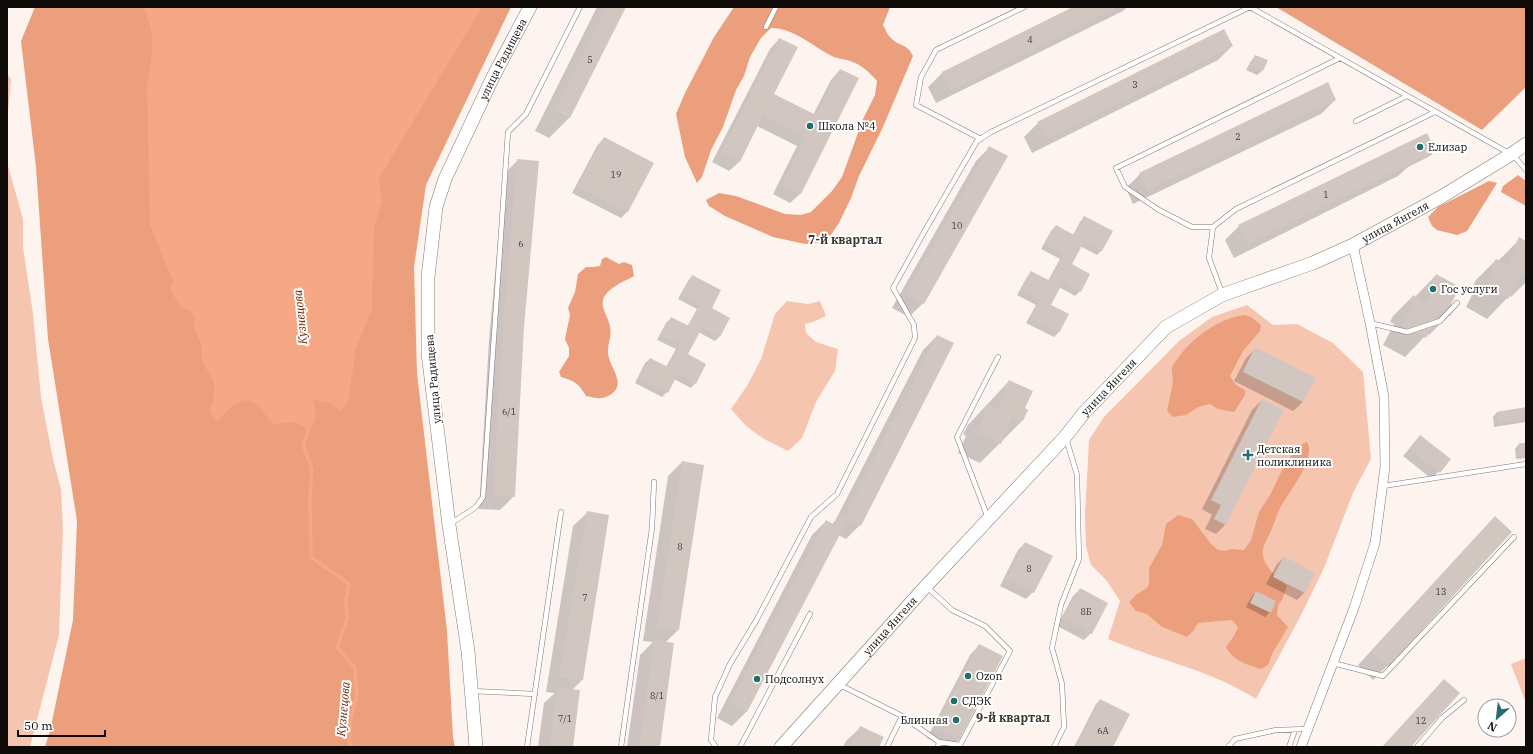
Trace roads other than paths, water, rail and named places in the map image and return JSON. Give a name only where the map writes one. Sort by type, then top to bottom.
[{"type":"street","name":"улица Радищева","points":[[476,747],[468,651],[449,525],[428,353],[428,277],[436,207],[445,179],[512,39],[530,7]]},
{"type":"street","name":"улица Янгеля","points":[[781,747],[926,586],[1065,436],[1083,414],[1166,327],[1222,295],[1313,263],[1353,245],[1441,197],[1526,144]]},
{"type":"street","points":[[1301,747],[1354,608],[1375,543],[1385,467],[1384,397],[1353,245]]},
{"type":"lane","points":[[449,525],[476,507],[483,497],[508,132],[526,114],[580,7]]},
{"type":"lane","points":[[766,27],[776,7]]},
{"type":"lane","points":[[981,139],[916,105],[921,77],[936,50],[1024,7]]},
{"type":"lane","points":[[716,747],[711,740],[715,697],[730,664],[756,621],[811,517],[837,494],[916,338],[914,325],[893,288],[938,207],[977,142],[981,139],[991,132],[1250,7],[1514,156],[1526,170]]},
{"type":"lane","points":[[1340,58],[1116,168],[1125,187],[1159,210],[1192,227],[1213,227],[1236,209],[1435,112]]},
{"type":"lane","points":[[1356,121],[1407,96]]},
{"type":"lane","points":[[1213,227],[1210,258],[1222,295]]},
{"type":"lane","points":[[1370,323],[1407,332],[1440,321],[1457,303]]},
{"type":"lane","points":[[988,520],[957,437],[998,357]]},
{"type":"lane","points":[[1054,747],[1064,727],[1062,684],[1052,648],[1061,605],[1079,559],[1077,475],[1065,436]]},
{"type":"lane","points":[[1383,486],[1526,464]]},
{"type":"lane","points":[[621,747],[652,528],[654,482]]},
{"type":"lane","points":[[527,747],[561,512]]},
{"type":"lane","points":[[1333,663],[1383,676],[1514,537]]},
{"type":"lane","points":[[838,684],[902,716],[938,745],[960,745],[1010,651],[985,626],[952,610],[926,586]]},
{"type":"lane","points":[[740,747],[810,614]]},
{"type":"lane","points":[[472,690],[535,694]]},
{"type":"lane","points":[[1417,747],[1442,718],[1464,700]]},
{"type":"lane","points":[[887,747],[902,716]]},
{"type":"lane","points":[[1228,747],[1235,739],[1276,730],[1308,729]]},
{"type":"lane","points":[[1289,747],[1295,730]]},
{"type":"water","points":[[143,7],[482,7],[379,178],[382,201],[374,228],[372,309],[356,348],[348,402],[340,411],[330,403],[314,400],[316,420],[309,429],[293,422],[273,425],[258,405],[245,400],[233,405],[218,421],[213,418],[210,409],[214,400],[213,394],[215,387],[211,376],[202,362],[201,342],[193,324],[195,318],[190,311],[181,307],[170,290],[173,281],[150,225],[147,86],[152,54],[152,34],[147,15]]},
{"type":"waterway","name":"Кузнецова","points":[[308,425],[309,429],[303,445],[312,469],[310,496],[311,557],[349,584],[346,601],[347,619],[337,647],[355,668],[357,695],[351,718],[349,741],[352,747]]},
{"type":"place","name":"Школа №4","points":[[810,126]]},
{"type":"place","name":"Елизар","points":[[1420,147]]},
{"type":"place","name":"Гос услуги","points":[[1433,289]]},
{"type":"place","name":"Детская поликлиника","points":[[1248,455]]},
{"type":"place","name":"Ozon","points":[[968,676]]},
{"type":"place","name":"Подсолнух","points":[[757,679]]},
{"type":"place","name":"СДЭК","points":[[954,701]]},
{"type":"place","name":"Блинная","points":[[956,720]]},
{"type":"district","name":"7-й квартал","points":[[845,239]]},
{"type":"district","name":"9-й квартал","points":[[1013,717]]}]
